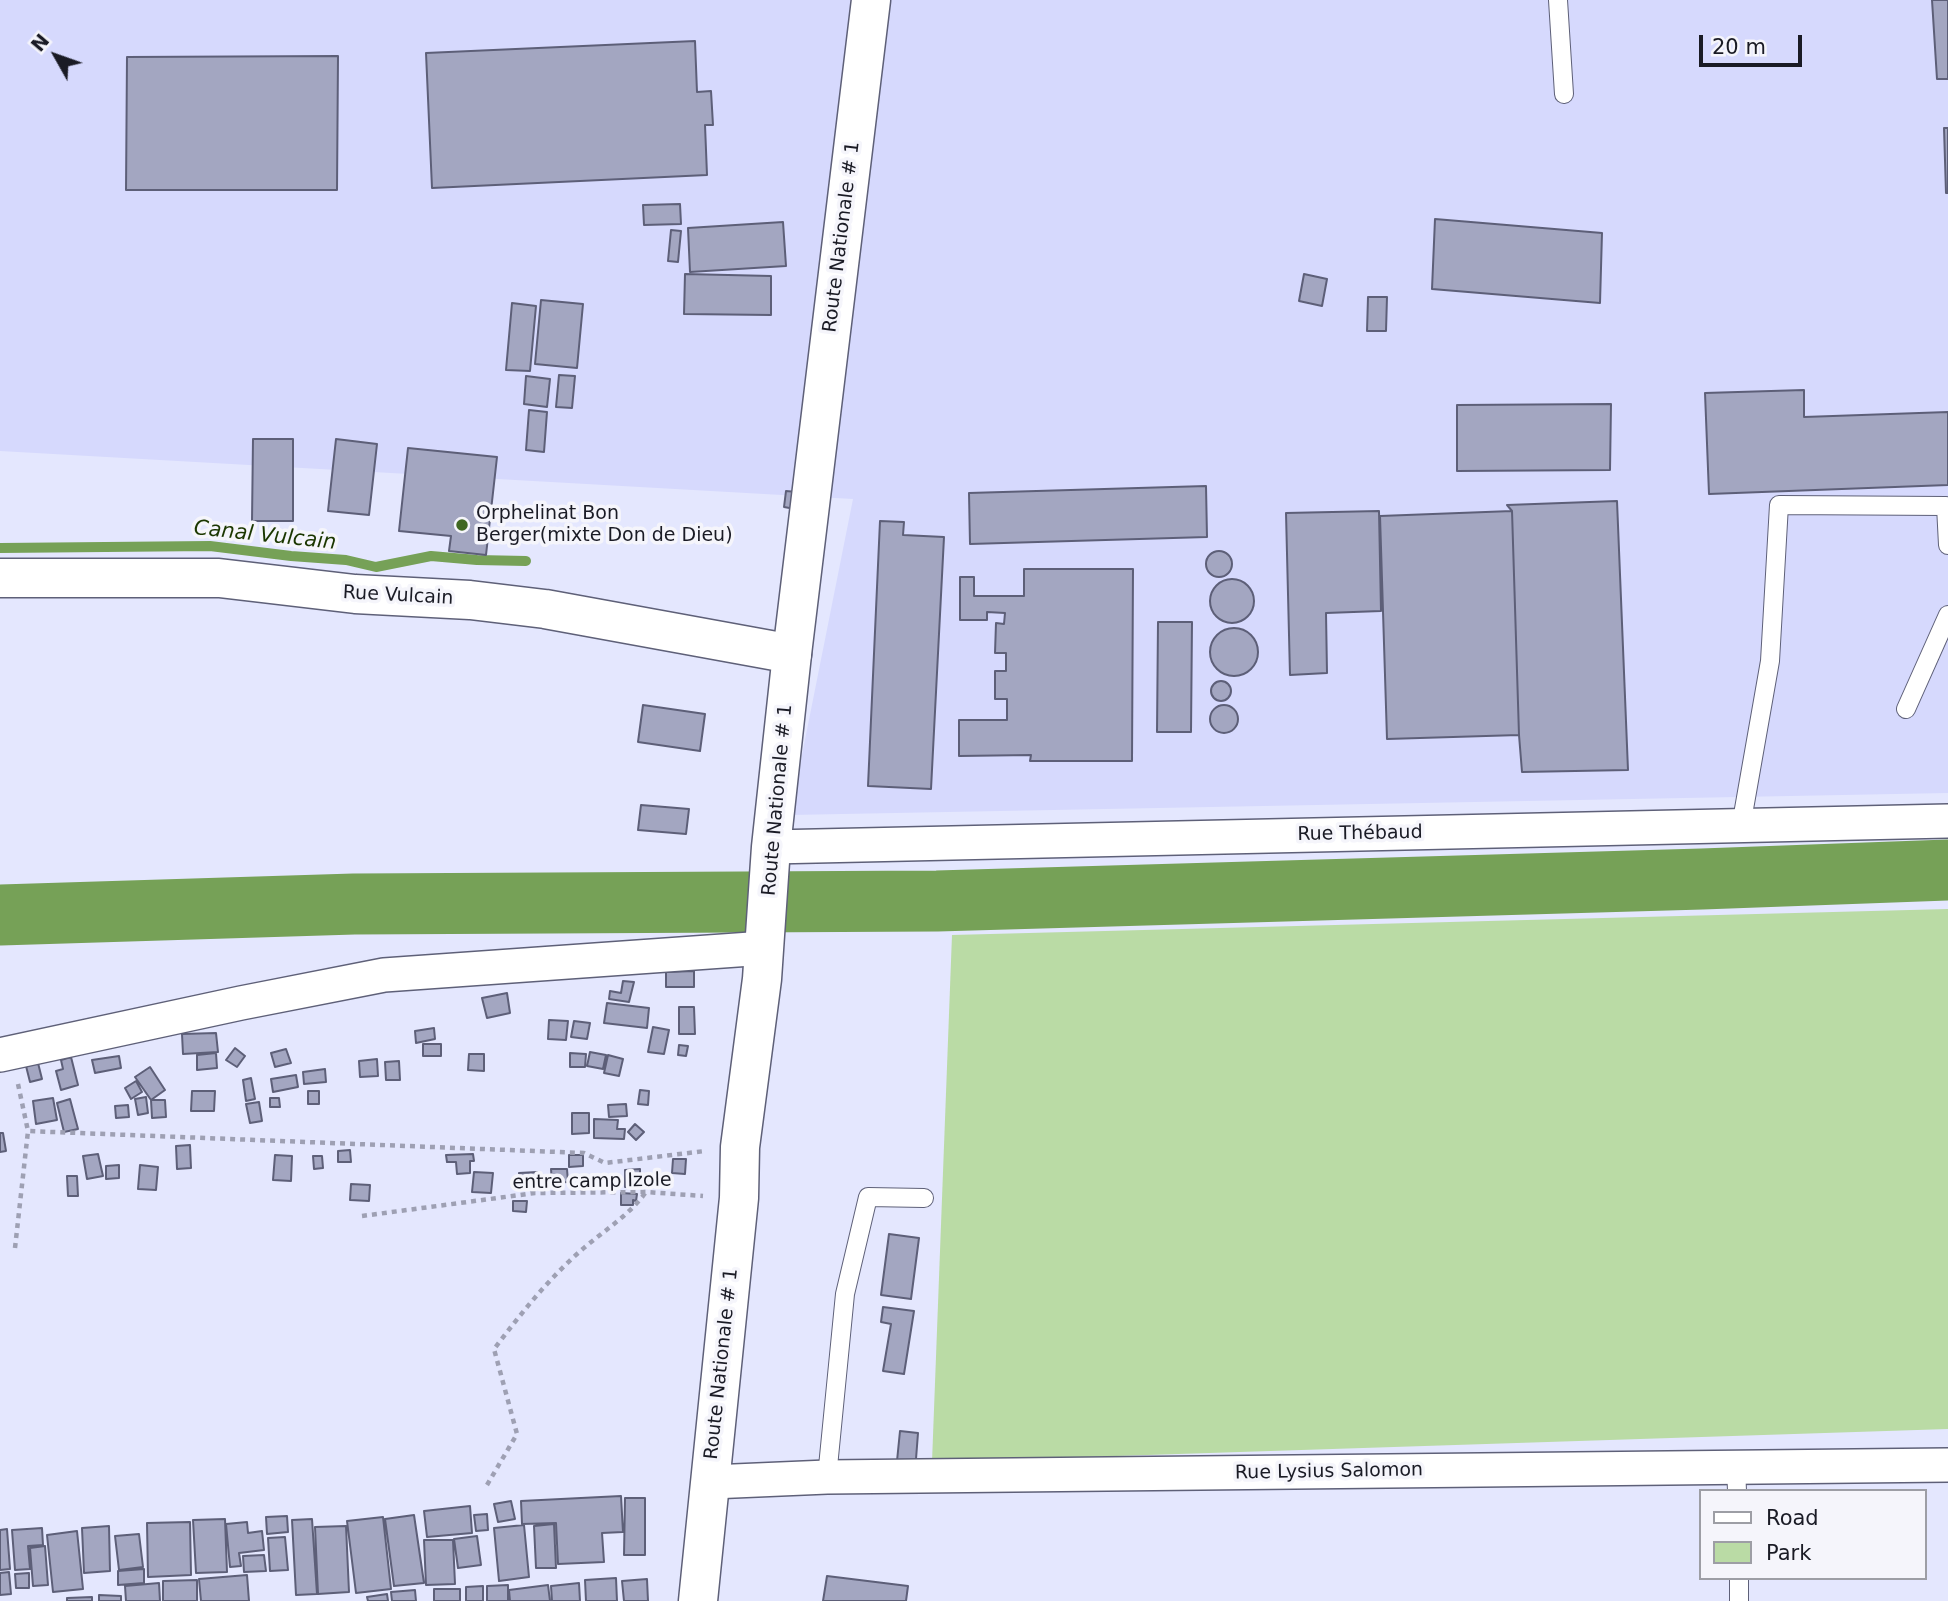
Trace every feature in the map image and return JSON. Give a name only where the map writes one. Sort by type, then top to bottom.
[{"type":"main road","name":"Route Nationale # 1","points":[[698,1601],[739,1198],[740,1147],[765,948],[771,847],[871,0]]},
{"type":"main road","name":"Rue Vulcain","points":[[0,578],[219,578],[355,594],[470,600],[545,609],[792,654]]},
{"type":"street","name":"Rue Thébaud","points":[[771,847],[1948,821]]},
{"type":"street","points":[[6,1054],[384,975],[765,948]]},
{"type":"street","name":"Rue Lysius Salomon","points":[[710,1482],[827,1477],[1736,1479],[1948,1465]]},
{"type":"lane","points":[[1558,0],[1564,94]]},
{"type":"lane","points":[[1741,826],[1770,661],[1779,505],[1946,506],[1948,545]]},
{"type":"lane","points":[[1906,709],[1948,614]]},
{"type":"lane","points":[[827,1477],[845,1294],[868,1198],[924,1198]]},
{"type":"lane","points":[[1739,1580],[1739,1601]]},
{"type":"path","points":[[6,1054],[28,1131],[15,1248]]},
{"type":"path","points":[[28,1131],[584,1153],[605,1163],[740,1147]]},
{"type":"path","points":[[487,1485],[517,1434],[494,1349],[531,1300],[576,1254],[637,1204],[646,1192]]},
{"type":"path","name":"entre camp Izole","points":[[362,1216],[535,1194],[646,1192],[739,1198]]},
{"type":"shaded area","points":[[0,0],[1948,0],[1948,793],[790,815],[853,499],[0,451]]},
{"type":"green space","points":[[1948,909],[1948,1429],[932,1462],[952,935]]},
{"type":"building","points":[[1932,0],[1948,0],[1948,79],[1937,79]]},
{"type":"building","points":[[695,41],[697,92],[711,91],[713,125],[705,125],[707,175],[432,188],[426,53]]},
{"type":"building","points":[[338,56],[337,190],[126,190],[127,57]]},
{"type":"building","points":[[1944,128],[1948,128],[1948,193],[1946,193]]},
{"type":"building","points":[[680,204],[681,224],[644,225],[643,205]]},
{"type":"building","points":[[1435,219],[1602,233],[1600,303],[1432,289]]},
{"type":"building","points":[[783,222],[786,266],[690,272],[688,228]]},
{"type":"building","points":[[671,230],[681,231],[678,262],[668,261]]},
{"type":"building","points":[[685,274],[771,276],[771,315],[684,314]]},
{"type":"building","points":[[1304,274],[1327,279],[1322,306],[1299,301]]},
{"type":"building","points":[[1368,297],[1387,297],[1386,331],[1367,331]]},
{"type":"building","points":[[541,300],[583,304],[577,368],[535,364]]},
{"type":"building","points":[[512,303],[536,306],[530,371],[506,370]]},
{"type":"building","points":[[559,375],[575,376],[572,408],[556,407]]},
{"type":"building","points":[[526,376],[550,379],[547,407],[524,404]]},
{"type":"building","points":[[1804,390],[1804,417],[1948,412],[1948,485],[1709,494],[1705,393]]},
{"type":"building","points":[[1611,404],[1610,470],[1457,471],[1457,405]]},
{"type":"building","points":[[529,410],[547,412],[544,452],[526,450]]},
{"type":"building","points":[[253,439],[293,439],[293,521],[252,521]]},
{"type":"building","points":[[336,439],[377,444],[369,515],[328,511]]},
{"type":"building","points":[[408,448],[497,457],[486,555],[449,551],[451,536],[399,531]]},
{"type":"building","points":[[1206,486],[1207,537],[970,544],[969,493]]},
{"type":"building","points":[[786,491],[797,492],[795,509],[784,507]]},
{"type":"building","points":[[1617,501],[1628,770],[1522,772],[1512,511],[1507,505]]},
{"type":"building","points":[[1379,511],[1381,611],[1326,613],[1327,673],[1290,675],[1286,513]]},
{"type":"building","points":[[1512,511],[1519,735],[1387,739],[1380,516]]},
{"type":"building","points":[[880,521],[904,522],[903,535],[944,537],[931,789],[868,786]]},
{"type":"building","points":[[1219,551],[1228,555],[1232,564],[1228,573],[1219,577],[1210,573],[1206,564],[1210,555]]},
{"type":"building","points":[[1024,569],[1133,569],[1132,761],[1030,761],[1031,755],[959,756],[959,720],[1007,720],[1007,699],[995,699],[995,671],[1006,671],[1006,653],[995,653],[996,623],[1004,624],[1005,613],[987,612],[987,620],[960,620],[960,577],[974,577],[974,596],[1024,596]]},
{"type":"building","points":[[1232,579],[1241,580],[1248,585],[1253,592],[1253,610],[1248,617],[1241,622],[1232,623],[1223,622],[1216,617],[1211,610],[1210,601],[1211,592],[1216,585],[1223,580]]},
{"type":"building","points":[[1158,622],[1192,622],[1191,732],[1157,732]]},
{"type":"building","points":[[1234,628],[1251,635],[1258,652],[1251,669],[1234,676],[1217,669],[1210,652],[1217,635]]},
{"type":"building","points":[[1221,681],[1228,684],[1231,691],[1228,698],[1221,701],[1214,698],[1211,691],[1214,684]]},
{"type":"building","points":[[643,705],[705,714],[700,751],[638,742]]},
{"type":"building","points":[[1224,705],[1234,709],[1238,719],[1234,729],[1224,733],[1214,729],[1210,719],[1214,709]]},
{"type":"building","points":[[641,805],[689,809],[686,834],[638,830]]},
{"type":"building","points":[[694,971],[694,987],[666,987],[666,972]]},
{"type":"building","points":[[623,981],[634,982],[629,1002],[609,999],[610,991],[621,993]]},
{"type":"building","points":[[507,993],[510,1013],[487,1018],[482,998]]},
{"type":"building","points":[[607,1003],[649,1008],[647,1028],[604,1023]]},
{"type":"building","points":[[679,1007],[694,1007],[695,1034],[679,1034]]},
{"type":"building","points":[[549,1020],[568,1021],[566,1040],[548,1039]]},
{"type":"building","points":[[574,1021],[590,1023],[587,1039],[571,1037]]},
{"type":"building","points":[[653,1027],[669,1030],[664,1054],[648,1052]]},
{"type":"building","points":[[434,1028],[435,1039],[416,1043],[415,1031]]},
{"type":"building","points":[[216,1033],[218,1052],[183,1054],[182,1034]]},
{"type":"building","points":[[423,1044],[441,1044],[441,1056],[423,1056]]},
{"type":"building","points":[[679,1045],[688,1046],[686,1056],[678,1055]]},
{"type":"building","points":[[235,1048],[245,1056],[237,1067],[226,1060]]},
{"type":"building","points":[[286,1049],[291,1063],[275,1067],[271,1053]]},
{"type":"building","points":[[590,1052],[606,1055],[603,1069],[587,1066]]},
{"type":"building","points":[[216,1053],[217,1068],[197,1070],[197,1055]]},
{"type":"building","points":[[570,1053],[586,1054],[585,1067],[570,1067]]},
{"type":"building","points":[[469,1054],[484,1054],[484,1071],[468,1070]]},
{"type":"building","points":[[608,1055],[623,1059],[619,1076],[604,1073]]},
{"type":"building","points":[[119,1056],[121,1068],[95,1073],[92,1060]]},
{"type":"building","points":[[71,1057],[78,1085],[61,1090],[56,1071],[63,1069],[61,1060]]},
{"type":"building","points":[[377,1059],[378,1076],[360,1077],[359,1061]]},
{"type":"building","points":[[399,1061],[400,1080],[386,1080],[385,1062]]},
{"type":"building","points":[[38,1063],[42,1079],[30,1082],[26,1066]]},
{"type":"building","points":[[150,1067],[165,1090],[151,1100],[135,1077]]},
{"type":"building","points":[[325,1069],[326,1082],[304,1084],[303,1072]]},
{"type":"building","points":[[296,1075],[298,1087],[273,1092],[271,1079]]},
{"type":"building","points":[[251,1078],[255,1099],[246,1101],[243,1080]]},
{"type":"building","points":[[136,1081],[142,1092],[131,1099],[125,1088]]},
{"type":"building","points":[[640,1090],[649,1091],[648,1105],[638,1104]]},
{"type":"building","points":[[192,1091],[215,1091],[214,1111],[191,1111]]},
{"type":"building","points":[[308,1091],[319,1091],[319,1104],[308,1104]]},
{"type":"building","points":[[146,1097],[148,1113],[138,1115],[135,1099]]},
{"type":"building","points":[[53,1098],[57,1120],[36,1124],[33,1101]]},
{"type":"building","points":[[270,1098],[279,1098],[280,1107],[270,1107]]},
{"type":"building","points":[[70,1099],[78,1129],[64,1132],[57,1103]]},
{"type":"building","points":[[151,1100],[165,1100],[166,1117],[152,1118]]},
{"type":"building","points":[[259,1102],[262,1121],[250,1123],[246,1104]]},
{"type":"building","points":[[626,1104],[627,1116],[609,1117],[608,1105]]},
{"type":"building","points":[[128,1105],[129,1117],[116,1118],[115,1106]]},
{"type":"building","points":[[572,1113],[589,1113],[589,1133],[572,1134]]},
{"type":"building","points":[[594,1119],[618,1120],[617,1129],[625,1129],[624,1139],[594,1138]]},
{"type":"building","points":[[635,1124],[644,1132],[636,1140],[628,1132]]},
{"type":"building","points":[[0,1133],[3,1133],[6,1151],[0,1152]]},
{"type":"building","points":[[190,1145],[191,1168],[177,1169],[176,1146]]},
{"type":"building","points":[[350,1150],[351,1162],[338,1162],[338,1151]]},
{"type":"building","points":[[98,1154],[103,1176],[87,1179],[83,1156]]},
{"type":"building","points":[[473,1154],[470,1173],[457,1174],[456,1162],[447,1162],[446,1155]]},
{"type":"building","points":[[275,1155],[292,1156],[291,1181],[273,1180]]},
{"type":"building","points":[[569,1155],[583,1155],[583,1166],[569,1167]]},
{"type":"building","points":[[313,1156],[322,1156],[323,1168],[314,1169]]},
{"type":"building","points":[[673,1159],[686,1159],[685,1174],[672,1173]]},
{"type":"building","points":[[119,1165],[119,1178],[106,1179],[106,1166]]},
{"type":"building","points":[[140,1165],[158,1167],[156,1190],[138,1189]]},
{"type":"building","points":[[551,1169],[567,1169],[568,1182],[552,1183]]},
{"type":"building","points":[[640,1169],[640,1187],[625,1187],[625,1170]]},
{"type":"building","points":[[474,1172],[493,1173],[491,1193],[472,1192]]},
{"type":"building","points":[[537,1172],[538,1185],[520,1187],[519,1173]]},
{"type":"building","points":[[67,1176],[77,1176],[78,1196],[68,1196]]},
{"type":"building","points":[[351,1184],[370,1185],[369,1201],[350,1200]]},
{"type":"building","points":[[621,1193],[637,1194],[636,1201],[633,1200],[633,1205],[621,1205]]},
{"type":"building","points":[[513,1201],[527,1201],[526,1212],[513,1211]]},
{"type":"building","points":[[889,1234],[919,1238],[911,1299],[881,1295]]},
{"type":"building","points":[[883,1307],[914,1311],[904,1374],[883,1371],[891,1324],[881,1322]]},
{"type":"building","points":[[900,1431],[918,1433],[915,1472],[896,1471]]},
{"type":"building","points":[[621,1496],[623,1532],[602,1533],[604,1562],[558,1564],[556,1523],[522,1524],[521,1501]]},
{"type":"building","points":[[625,1498],[645,1498],[645,1555],[624,1555]]},
{"type":"building","points":[[511,1501],[515,1519],[498,1522],[494,1504]]},
{"type":"building","points":[[470,1506],[472,1533],[427,1537],[424,1511]]},
{"type":"building","points":[[487,1514],[488,1530],[476,1531],[474,1515]]},
{"type":"building","points":[[414,1515],[424,1583],[394,1586],[385,1519]]},
{"type":"building","points":[[287,1516],[288,1532],[267,1534],[266,1517]]},
{"type":"building","points":[[383,1517],[391,1589],[356,1593],[347,1521]]},
{"type":"building","points":[[225,1519],[227,1572],[196,1573],[193,1520]]},
{"type":"building","points":[[312,1519],[317,1594],[296,1595],[292,1520]]},
{"type":"building","points":[[190,1522],[191,1575],[148,1577],[147,1523]]},
{"type":"building","points":[[247,1522],[248,1533],[262,1531],[264,1550],[239,1553],[241,1566],[230,1567],[226,1524]]},
{"type":"building","points":[[554,1524],[556,1568],[536,1568],[534,1526]]},
{"type":"building","points":[[524,1525],[529,1577],[499,1581],[494,1528]]},
{"type":"building","points":[[109,1526],[110,1571],[84,1573],[82,1528]]},
{"type":"building","points":[[346,1526],[349,1592],[318,1594],[315,1527]]},
{"type":"building","points":[[42,1528],[43,1545],[28,1546],[30,1569],[15,1570],[12,1530]]},
{"type":"building","points":[[7,1529],[10,1569],[0,1570],[0,1530]]},
{"type":"building","points":[[77,1531],[83,1589],[53,1592],[47,1535]]},
{"type":"building","points":[[139,1534],[143,1567],[119,1570],[115,1536]]},
{"type":"building","points":[[477,1536],[481,1565],[458,1568],[454,1539]]},
{"type":"building","points":[[285,1537],[288,1570],[270,1571],[268,1538]]},
{"type":"building","points":[[424,1540],[453,1540],[455,1584],[426,1585]]},
{"type":"building","points":[[45,1546],[48,1585],[33,1586],[30,1548]]},
{"type":"building","points":[[264,1555],[266,1571],[244,1572],[243,1556]]},
{"type":"building","points":[[144,1569],[144,1583],[118,1585],[118,1571]]},
{"type":"building","points":[[9,1572],[11,1594],[0,1595],[0,1573]]},
{"type":"building","points":[[29,1573],[29,1588],[16,1588],[15,1574]]},
{"type":"building","points":[[247,1575],[249,1601],[201,1601],[199,1579]]},
{"type":"building","points":[[827,1576],[908,1586],[906,1601],[823,1601]]},
{"type":"building","points":[[616,1578],[617,1601],[586,1601],[585,1580]]},
{"type":"building","points":[[647,1579],[648,1601],[624,1601],[622,1581]]},
{"type":"building","points":[[197,1580],[197,1601],[163,1601],[163,1581]]},
{"type":"building","points":[[159,1583],[160,1601],[126,1601],[125,1586]]},
{"type":"building","points":[[579,1583],[580,1601],[552,1601],[551,1586]]},
{"type":"building","points":[[508,1585],[508,1601],[487,1601],[487,1586]]},
{"type":"building","points":[[548,1585],[550,1601],[510,1601],[509,1590]]},
{"type":"building","points":[[483,1586],[483,1601],[466,1601],[466,1587]]},
{"type":"building","points":[[434,1589],[460,1589],[460,1601],[434,1601]]},
{"type":"building","points":[[415,1590],[416,1601],[392,1601],[391,1592]]},
{"type":"building","points":[[387,1594],[388,1601],[368,1601],[367,1597]]},
{"type":"building","points":[[99,1595],[121,1596],[121,1601],[99,1601]]},
{"type":"building","points":[[92,1597],[92,1601],[67,1601],[67,1598]]},
{"type":"waterway","name":"Canal Vulcain","points":[[0,548],[210,546],[346,560],[376,567],[431,556],[526,561]]},
{"type":"waterway","points":[[0,915],[354,904],[937,901],[1948,870]]},
{"type":"place","name":"Orphelinat Bon Berger(mixte Don de Dieu)","points":[[462,525]]}]
